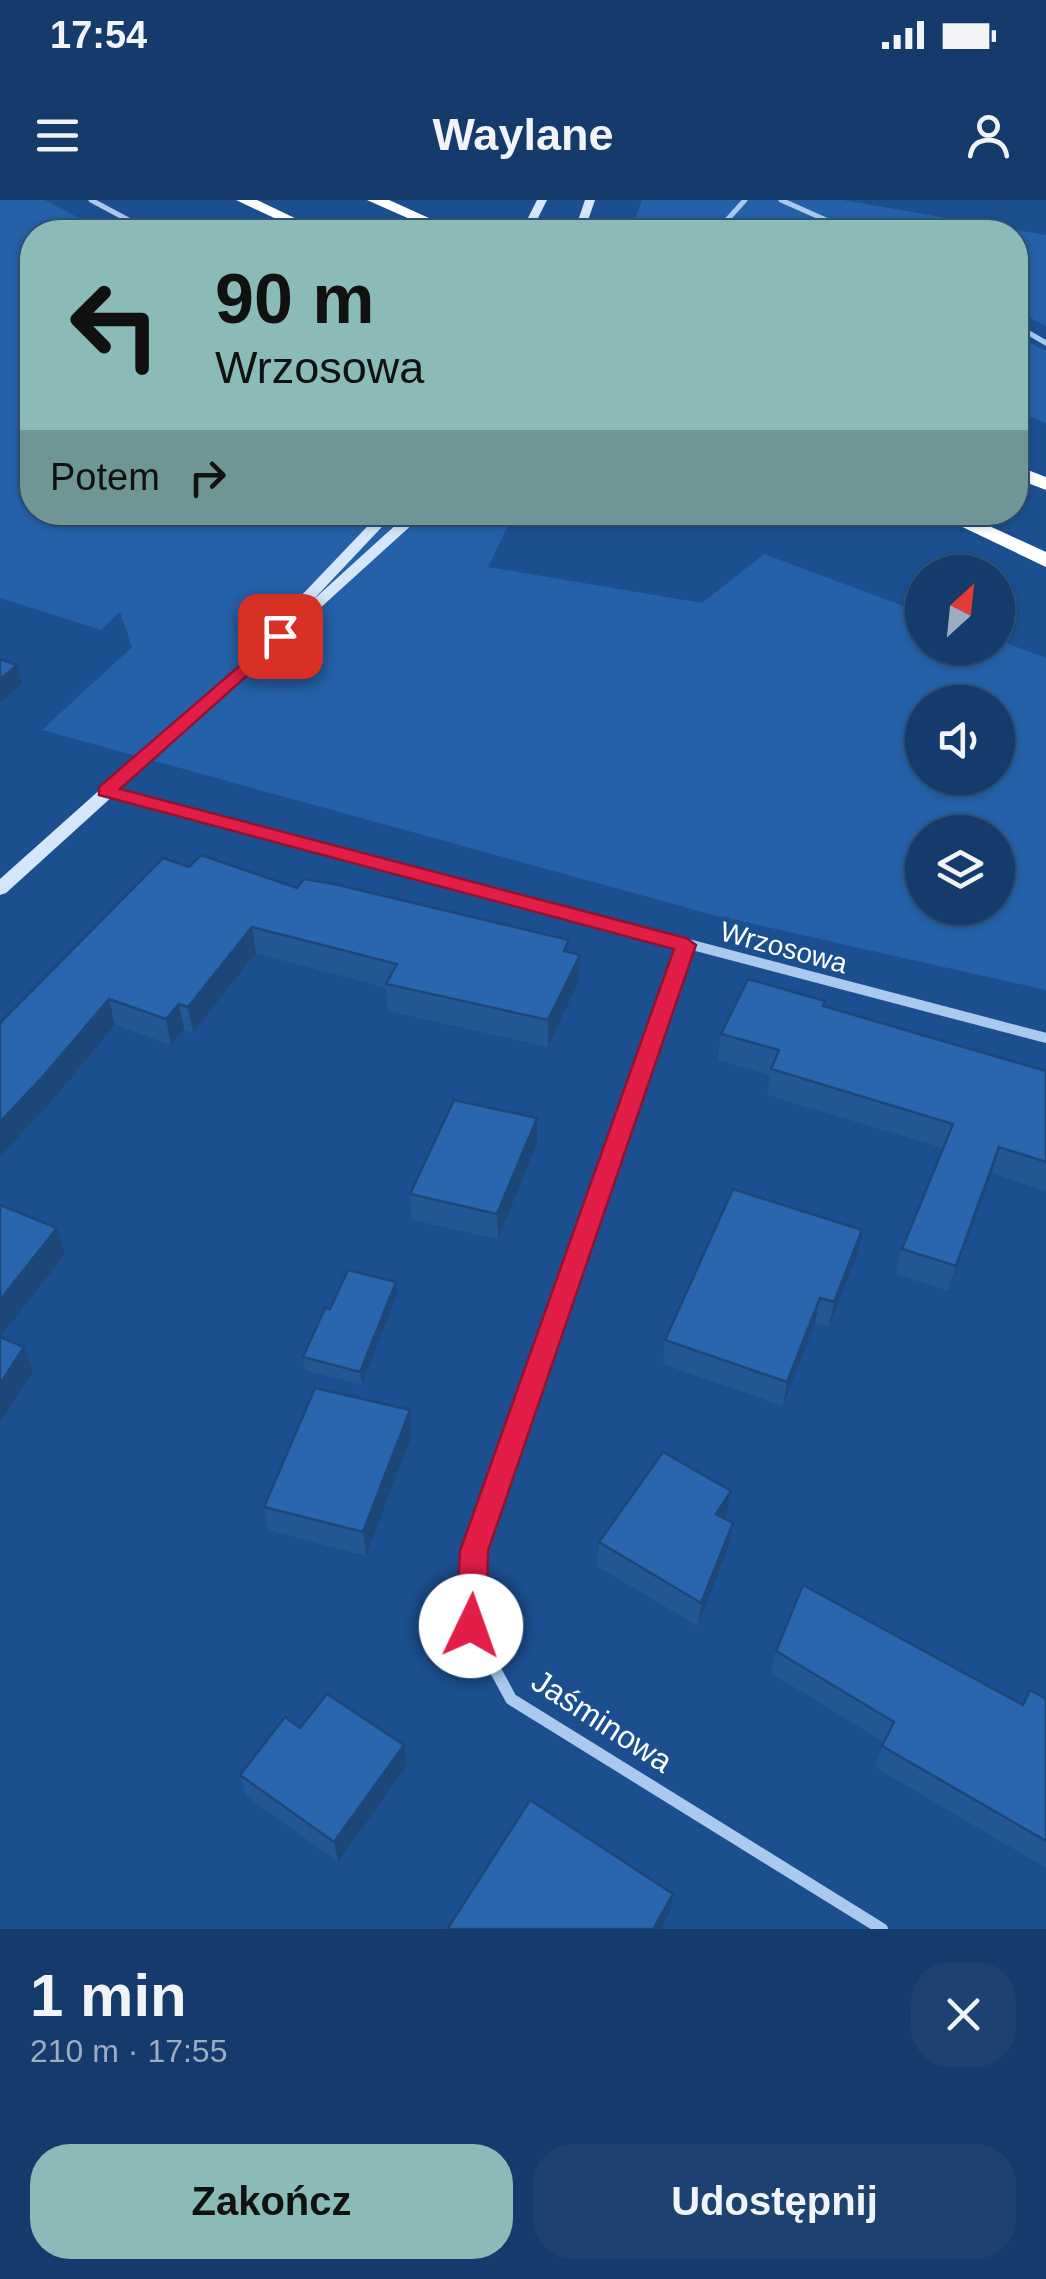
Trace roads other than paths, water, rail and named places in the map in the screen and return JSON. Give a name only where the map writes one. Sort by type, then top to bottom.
[{"type":"highway","points":[[244,200],[289,220]]},
{"type":"highway","points":[[383,203],[423,220]]},
{"type":"highway","points":[[969,525],[1046,560]]},
{"type":"main road","points":[[2,884],[249,660],[377,525]]},
{"type":"main road","points":[[249,660],[405,525]]},
{"type":"street","name":"Wrzosowa","points":[[106,791],[1046,1038]]},
{"type":"street","name":"Jaśminowa","points":[[686,945],[474,1551],[471,1626],[511,1699],[882,1929]]},
{"type":"lane","points":[[91,200],[128,220]]},
{"type":"lane","points":[[727,220],[745,200]]},
{"type":"lane","points":[[781,200],[825,220]]}]
